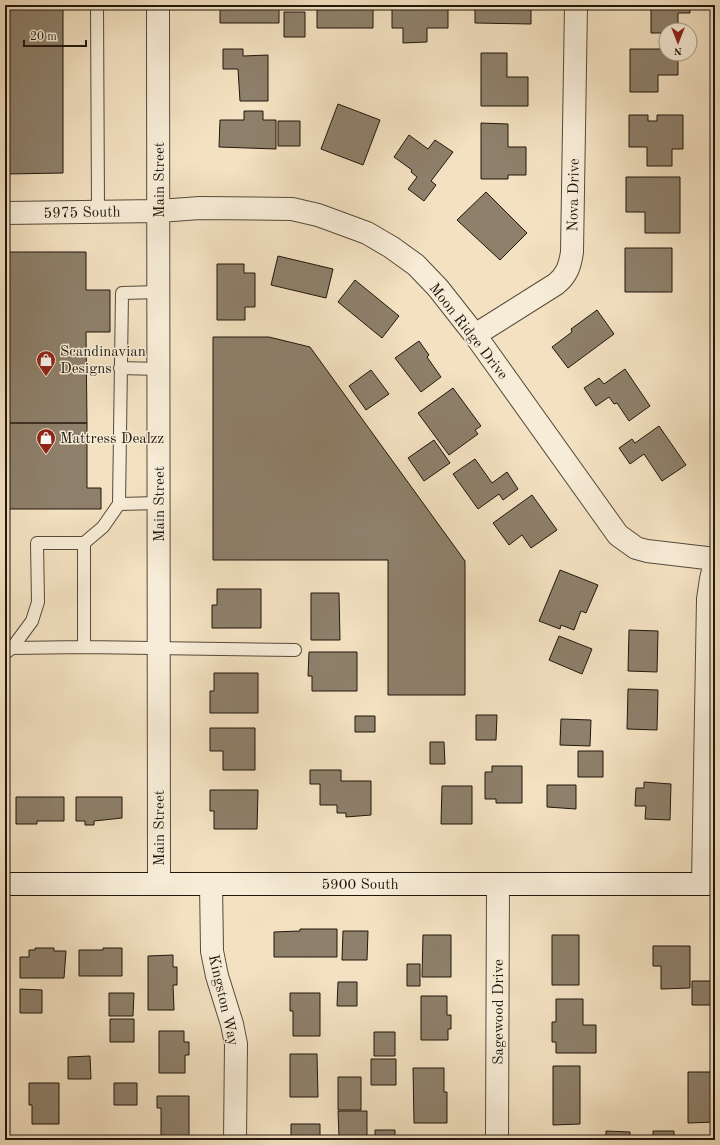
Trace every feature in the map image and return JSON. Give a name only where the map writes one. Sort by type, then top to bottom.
[{"type":"street","name":"Main Street","points":[[158,5],[159,884]]},
{"type":"street","name":"Nova Drive","points":[[474,335],[556,284],[562,278],[570,265],[572,252],[576,5]]},
{"type":"street","name":"Moon Ridge Drive","points":[[159,211],[200,208],[292,209],[318,215],[342,223],[385,243],[416,266],[438,288],[474,335],[618,535],[636,548],[647,552],[715,559]]},
{"type":"street","name":"5975 South","points":[[5,213],[159,211]]},
{"type":"street","points":[[709,884],[708,599],[715,563]]},
{"type":"street","name":"5900 South","points":[[5,884],[709,884]]},
{"type":"street","name":"Kingston Way","points":[[211,884],[212,951],[217,976],[232,1024],[236,1044],[236,1140]]},
{"type":"street","name":"Sagewood Drive","points":[[497,1140],[498,884]]},
{"type":"lane","points":[[97,5],[98,211]]},
{"type":"lane","points":[[9,650],[32,621],[38,602],[37,543],[84,543],[103,527],[119,504],[122,293],[159,292]]},
{"type":"lane","points":[[120,368],[159,368]]},
{"type":"lane","points":[[119,504],[159,503]]},
{"type":"lane","points":[[84,543],[84,647]]},
{"type":"lane","points":[[9,650],[84,647],[295,650]]},
{"type":"building","points":[[5,5],[63,5],[63,173],[5,174]]},
{"type":"building","points":[[220,5],[279,5],[279,23],[220,23]]},
{"type":"building","points":[[317,5],[373,5],[373,28],[317,28]]},
{"type":"building","points":[[392,5],[448,5],[448,28],[427,28],[427,42],[403,43],[403,28],[392,28]]},
{"type":"building","points":[[475,5],[531,5],[531,24],[475,23]]},
{"type":"building","points":[[651,5],[690,5],[690,13],[678,13],[678,22],[658,22],[658,33],[651,33]]},
{"type":"building","points":[[284,12],[305,12],[305,37],[284,37]]},
{"type":"building","points":[[223,49],[243,49],[243,56],[268,55],[268,101],[240,101],[238,69],[223,69]]},
{"type":"building","points":[[630,49],[658,49],[658,62],[678,62],[678,75],[658,75],[658,92],[630,92]]},
{"type":"building","points":[[481,53],[507,53],[507,77],[528,77],[528,106],[481,106]]},
{"type":"building","points":[[338,104],[380,120],[363,165],[321,149]]},
{"type":"building","points":[[244,111],[263,111],[263,120],[276,120],[276,149],[219,147],[220,120],[244,120]]},
{"type":"building","points":[[629,115],[648,115],[648,121],[657,121],[657,115],[683,115],[683,149],[672,149],[672,166],[647,166],[647,147],[629,147]]},
{"type":"building","points":[[278,121],[300,121],[300,146],[278,146]]},
{"type":"building","points":[[481,123],[508,124],[508,147],[526,147],[526,175],[508,175],[508,179],[481,179]]},
{"type":"building","points":[[409,135],[428,149],[435,140],[453,152],[431,181],[436,185],[424,201],[408,189],[417,177],[411,172],[412,170],[394,157]]},
{"type":"building","points":[[626,177],[680,177],[680,233],[645,233],[645,212],[626,212]]},
{"type":"building","points":[[486,192],[527,233],[500,260],[457,220]]},
{"type":"building","points":[[625,248],[672,248],[672,292],[625,292]]},
{"type":"building","name":"Scandinavian Designs","points":[[5,252],[86,252],[86,290],[110,290],[110,332],[86,332],[87,423],[5,423]]},
{"type":"building","points":[[278,256],[333,269],[326,298],[271,285]]},
{"type":"building","points":[[217,264],[244,264],[244,273],[255,273],[255,307],[245,307],[245,320],[217,320]]},
{"type":"building","points":[[355,280],[399,316],[382,338],[338,302]]},
{"type":"building","points":[[597,310],[614,334],[568,368],[552,347],[572,332],[571,329]]},
{"type":"building","points":[[213,337],[269,337],[310,347],[465,561],[465,695],[388,695],[388,560],[213,560]]},
{"type":"building","points":[[419,341],[429,355],[427,357],[441,377],[421,392],[395,358]]},
{"type":"building","points":[[625,369],[650,406],[629,421],[617,403],[614,404],[609,397],[596,406],[584,388],[599,378],[604,384]]},
{"type":"building","points":[[371,370],[389,394],[366,410],[349,386]]},
{"type":"building","points":[[453,388],[481,426],[475,430],[478,434],[449,455],[418,413]]},
{"type":"building","name":"Mattress Dealzz","points":[[5,423],[87,423],[87,488],[101,488],[101,509],[5,509]]},
{"type":"building","points":[[659,426],[686,465],[662,481],[644,454],[630,464],[619,448],[632,439],[635,443]]},
{"type":"building","points":[[434,440],[450,463],[424,481],[408,458]]},
{"type":"building","points":[[475,459],[492,483],[507,472],[518,489],[503,500],[499,494],[478,509],[453,474]]},
{"type":"building","points":[[532,495],[557,530],[531,548],[522,535],[509,545],[493,523]]},
{"type":"building","points":[[560,570],[598,585],[586,613],[581,611],[574,630],[561,625],[560,629],[539,621]]},
{"type":"building","points":[[217,589],[261,589],[261,628],[212,628],[212,605],[217,605]]},
{"type":"building","points":[[311,593],[339,593],[340,640],[311,640]]},
{"type":"building","points":[[629,630],[658,631],[657,672],[628,671]]},
{"type":"building","points":[[559,636],[592,649],[582,674],[549,660]]},
{"type":"building","points":[[309,652],[357,652],[357,691],[312,691],[312,676],[308,676]]},
{"type":"building","points":[[214,673],[258,673],[258,713],[210,713],[210,691],[214,691]]},
{"type":"building","points":[[628,689],[658,690],[657,730],[627,729]]},
{"type":"building","points":[[476,715],[497,715],[496,740],[476,740]]},
{"type":"building","points":[[355,716],[375,716],[375,732],[355,732]]},
{"type":"building","points":[[561,719],[591,720],[590,746],[560,745]]},
{"type":"building","points":[[210,728],[255,728],[255,770],[223,770],[223,751],[210,751]]},
{"type":"building","points":[[430,742],[444,742],[445,764],[430,764]]},
{"type":"building","points":[[578,751],[603,751],[603,777],[578,777]]},
{"type":"building","points":[[492,766],[522,766],[522,803],[496,803],[496,799],[485,799],[485,772],[492,772]]},
{"type":"building","points":[[310,770],[341,770],[341,781],[371,781],[371,815],[346,817],[346,813],[337,813],[337,805],[320,805],[320,784],[310,784]]},
{"type":"building","points":[[644,782],[671,784],[670,820],[645,819],[646,806],[635,806],[636,788],[644,788]]},
{"type":"building","points":[[547,785],[576,785],[576,809],[547,807]]},
{"type":"building","points":[[442,786],[472,786],[472,824],[441,824]]},
{"type":"building","points":[[210,790],[258,790],[257,829],[214,829],[214,811],[210,811]]},
{"type":"building","points":[[16,797],[64,797],[64,821],[37,821],[37,824],[16,824]]},
{"type":"building","points":[[76,797],[122,797],[122,818],[94,821],[94,825],[85,825],[85,821],[76,821]]},
{"type":"building","points":[[300,929],[337,929],[337,957],[274,957],[274,932],[300,931]]},
{"type":"building","points":[[343,931],[368,931],[367,960],[342,960]]},
{"type":"building","points":[[423,935],[451,935],[451,977],[422,977]]},
{"type":"building","points":[[552,935],[579,935],[579,985],[552,985]]},
{"type":"building","points":[[653,946],[690,946],[690,988],[661,989],[661,966],[653,966]]},
{"type":"building","points":[[35,948],[54,948],[54,951],[66,951],[64,978],[20,978],[20,957],[29,957],[29,950],[35,950]]},
{"type":"building","points":[[103,948],[122,948],[122,976],[79,976],[79,950],[103,950]]},
{"type":"building","points":[[173,955],[173,967],[177,967],[177,985],[173,985],[174,1010],[148,1010],[148,956]]},
{"type":"building","points":[[407,964],[420,964],[420,986],[407,986]]},
{"type":"building","points":[[692,981],[715,981],[715,1005],[692,1005]]},
{"type":"building","points":[[338,982],[357,982],[357,1006],[337,1006]]},
{"type":"building","points":[[20,989],[42,990],[42,1013],[20,1013]]},
{"type":"building","points":[[109,993],[134,993],[133,1016],[109,1016]]},
{"type":"building","points":[[290,993],[320,993],[320,1036],[293,1036],[293,1011],[290,1011]]},
{"type":"building","points":[[421,996],[447,996],[447,1015],[451,1015],[451,1029],[448,1029],[448,1040],[421,1040]]},
{"type":"building","points":[[556,999],[583,999],[583,1025],[596,1025],[596,1053],[556,1053],[556,1042],[552,1042],[552,1022],[556,1022]]},
{"type":"building","points":[[110,1019],[134,1019],[134,1042],[110,1042]]},
{"type":"building","points":[[159,1031],[184,1031],[184,1042],[189,1042],[189,1055],[185,1055],[185,1073],[159,1073]]},
{"type":"building","points":[[374,1032],[395,1032],[395,1056],[374,1056]]},
{"type":"building","points":[[290,1054],[317,1054],[318,1097],[290,1097]]},
{"type":"building","points":[[90,1056],[91,1079],[68,1079],[68,1057]]},
{"type":"building","points":[[371,1059],[396,1059],[396,1085],[371,1085]]},
{"type":"building","points":[[553,1066],[580,1066],[580,1124],[553,1125]]},
{"type":"building","points":[[413,1068],[444,1068],[444,1092],[447,1092],[447,1123],[414,1123]]},
{"type":"building","points":[[688,1072],[715,1072],[715,1122],[688,1123]]},
{"type":"building","points":[[338,1077],[361,1077],[361,1110],[338,1110]]},
{"type":"building","points":[[29,1083],[59,1083],[59,1124],[32,1124],[32,1105],[29,1105]]},
{"type":"building","points":[[114,1083],[137,1083],[137,1105],[114,1105]]},
{"type":"building","points":[[157,1096],[189,1096],[189,1138],[161,1138],[161,1108],[157,1108]]},
{"type":"building","points":[[338,1111],[367,1111],[367,1136],[339,1136]]},
{"type":"building","points":[[291,1124],[320,1124],[320,1140],[291,1140]]},
{"type":"building","points":[[375,1130],[395,1130],[395,1140],[375,1140]]},
{"type":"building","points":[[606,1131],[630,1132],[630,1140],[606,1140]]},
{"type":"building","points":[[653,1131],[674,1131],[674,1140],[653,1140]]},
{"type":"building","points":[[421,1137],[447,1137],[447,1140],[421,1140]]},
{"type":"place","name":"Scandinavian Designs","points":[[46,377]]},
{"type":"place","name":"Mattress Dealzz","points":[[46,455]]}]
